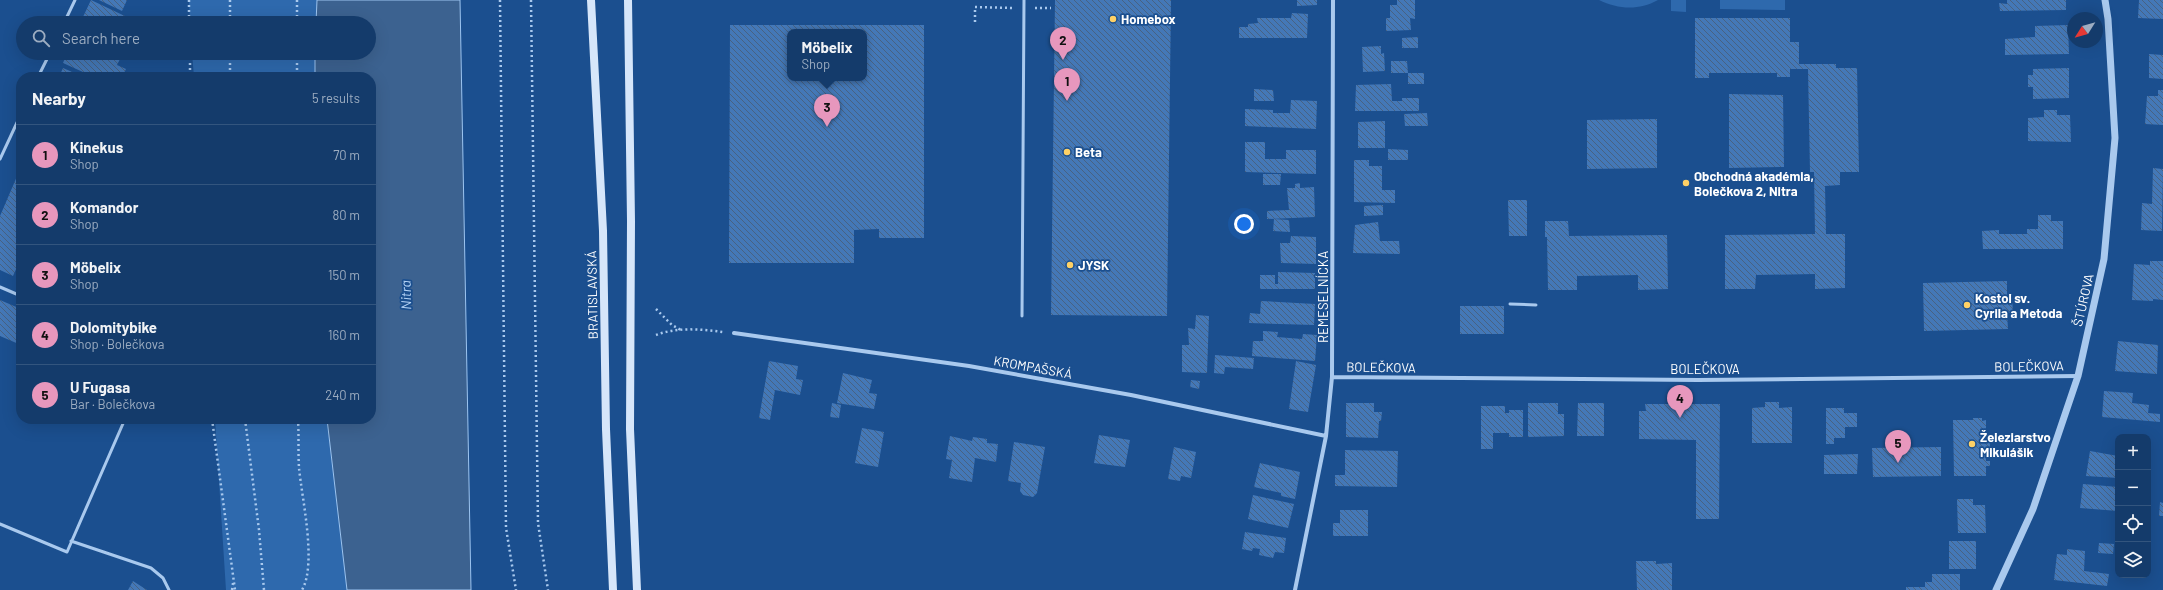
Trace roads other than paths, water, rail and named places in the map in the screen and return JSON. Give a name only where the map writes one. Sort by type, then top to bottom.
[{"type":"main road","name":"BRATISLAVSKÁ","points":[[591,0],[603,231],[606,429],[613,590]]},
{"type":"main road","points":[[628,0],[631,222],[630,429],[637,590]]},
{"type":"street","name":"REMESELNÍCKA","points":[[1295,590],[1326,436],[1332,377],[1333,0]]},
{"type":"street","name":"ŠTÚROVA","points":[[1996,590],[2033,509],[2078,376],[2104,259],[2115,138],[2108,19],[2105,0]]},
{"type":"street","name":"KROMPAŠSKÁ","points":[[734,333],[970,366],[1131,395],[1326,436]]},
{"type":"street","name":"BOLEČKOVA","points":[[1332,377],[1698,380],[2078,376]]},
{"type":"lane","points":[[67,16],[75,0]]},
{"type":"lane","points":[[1022,316],[1024,0]]},
{"type":"lane","points":[[40,72],[46,60]]},
{"type":"lane","points":[[0,159],[16,125]]},
{"type":"lane","points":[[0,288],[16,294]]},
{"type":"lane","points":[[1510,304],[1536,305]]},
{"type":"lane","points":[[0,524],[67,552],[70,540],[123,424]]},
{"type":"lane","points":[[70,540],[151,568],[163,578],[169,590]]},
{"type":"water","name":"Nitra","points":[[317,0],[460,0],[471,590],[347,590],[328,424],[376,424],[376,72],[315,72],[315,60],[376,60],[376,16],[316,16]]},
{"type":"place","name":"Homebox","points":[[1113,19]]},
{"type":"place","name":"Komandor","points":[[1063,60]]},
{"type":"place","name":"Kinekus","points":[[1067,101]]},
{"type":"place","name":"Möbelix","points":[[827,127]]},
{"type":"place","name":"Beta","points":[[1067,152]]},
{"type":"place","name":"Obchodná akadémia, Bolečkova 2, Nitra","points":[[1686,183]]},
{"type":"place","name":"JYSK","points":[[1070,265]]},
{"type":"place","name":"Kostol sv. Cyrila a Metoda","points":[[1967,305]]},
{"type":"place","name":"Dolomitybike","points":[[1680,418]]},
{"type":"place","name":"Železiarstvo Mikulášik","points":[[1972,444]]},
{"type":"place","name":"U Fugasa","points":[[1898,463]]}]
